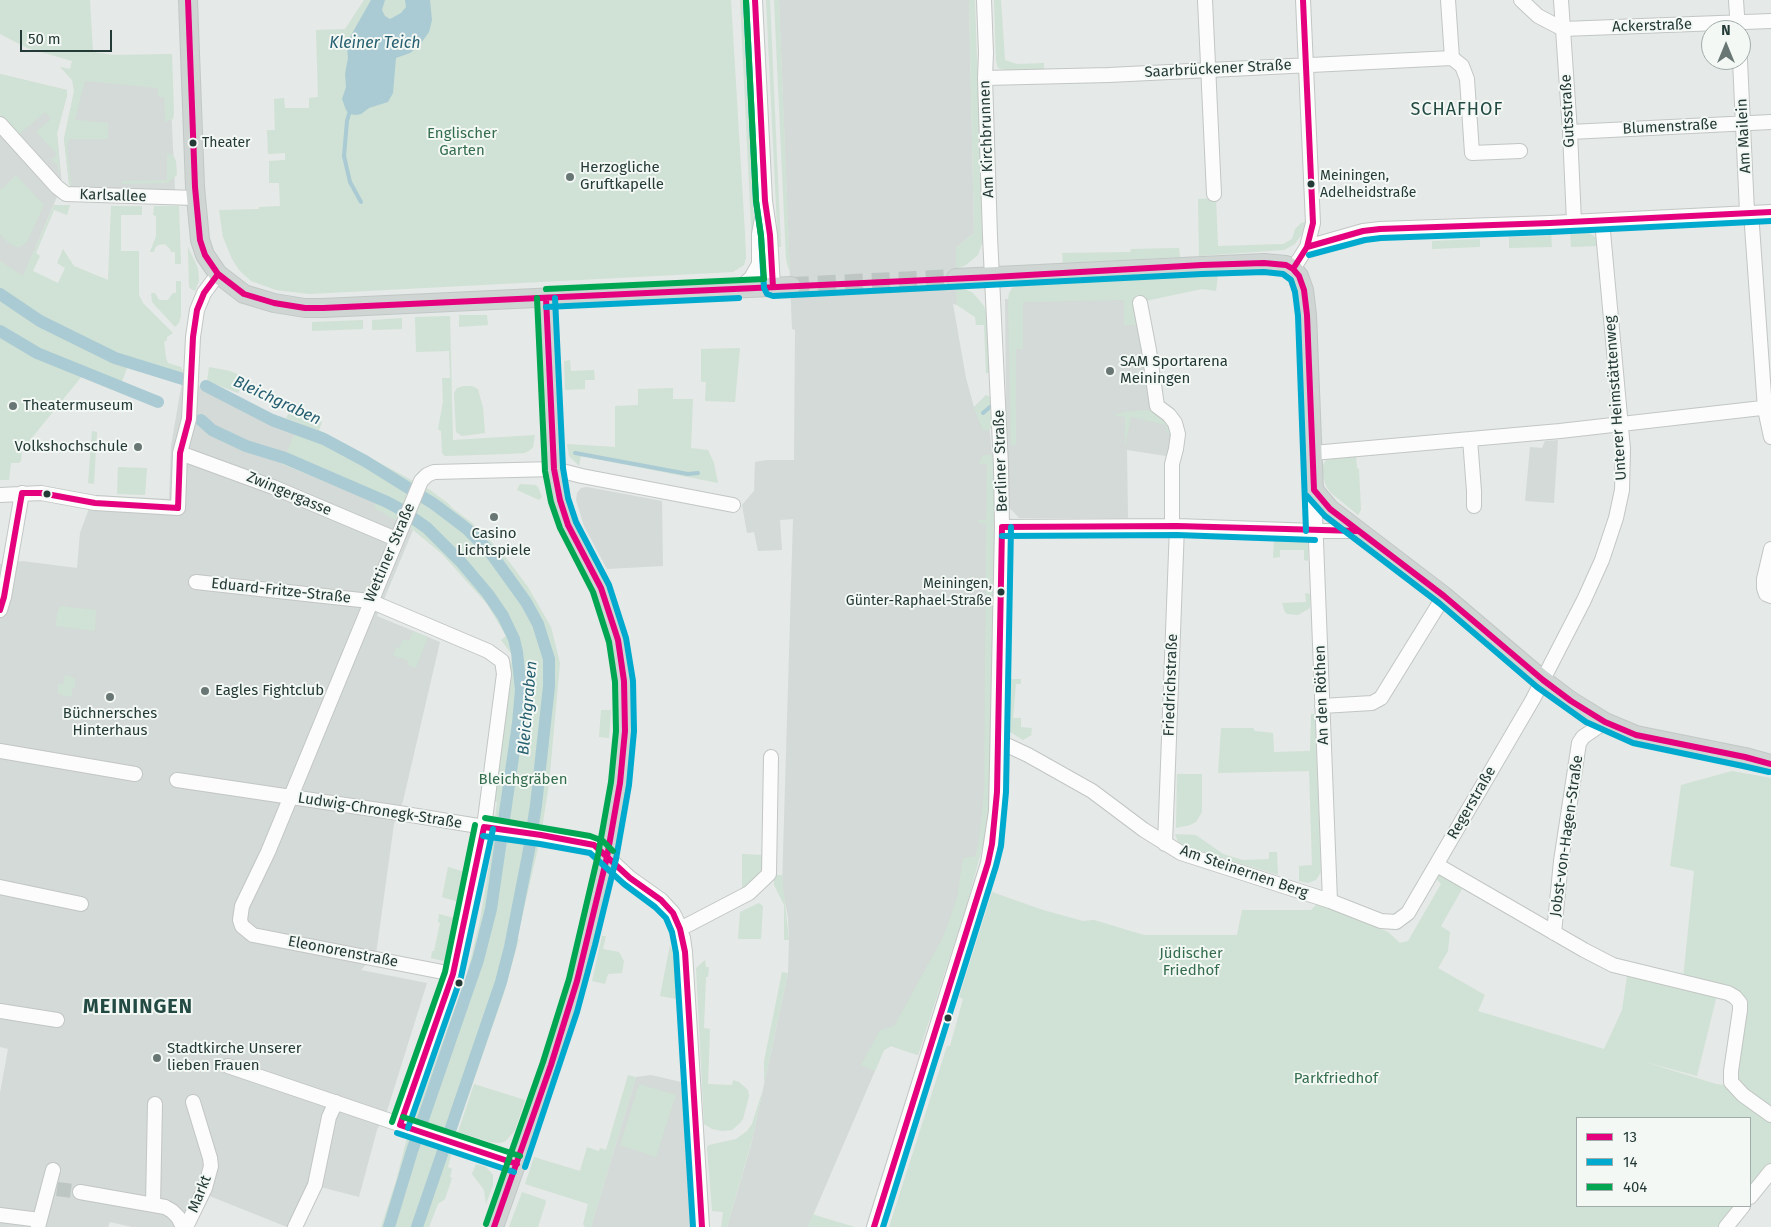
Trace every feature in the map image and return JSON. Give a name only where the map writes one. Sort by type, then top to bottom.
[{"type":"main road","points":[[188,0],[196,198],[200,240],[205,255],[218,274],[244,294],[258,299],[305,308],[791,286]]},
{"type":"main road","points":[[956,278],[1264,263],[1286,265],[1293,269],[1299,276],[1304,290],[1314,490],[1330,509],[1444,596],[1542,680],[1605,722],[1636,735],[1771,764]]},
{"type":"main road","points":[[494,1227],[569,1009],[607,857],[623,755],[625,697],[622,660],[608,606],[568,525],[560,500],[554,469],[546,298]]},
{"type":"street","points":[[755,0],[765,201],[770,235],[773,287]]},
{"type":"street","name":"Am Kirchbrunnen","points":[[984,0],[985,78],[993,277]]},
{"type":"street","points":[[1204,0],[1214,194]]},
{"type":"street","points":[[1293,269],[1307,246],[1313,223],[1303,0]]},
{"type":"street","points":[[1448,0],[1452,58],[1462,66],[1467,80],[1472,153],[1520,151]]},
{"type":"street","points":[[1521,0],[1538,16],[1563,29]]},
{"type":"street","name":"Gutsstraße","points":[[1561,0],[1574,222]]},
{"type":"street","points":[[1736,0],[1737,20]]},
{"type":"street","name":"Ackerstraße","points":[[1751,24],[1771,21]]},
{"type":"street","name":"Ackerstraße","points":[[1563,29],[1701,27]]},
{"type":"street","name":"Saarbrückener Straße","points":[[985,78],[1208,70],[1452,58]]},
{"type":"street","name":"Am Mailein","points":[[1741,70],[1749,212],[1771,436]]},
{"type":"street","name":"Blumenstraße","points":[[1570,132],[1771,122]]},
{"type":"street","name":"Karlsallee","points":[[0,124],[66,194],[196,198]]},
{"type":"street","points":[[739,289],[751,278],[759,264],[759,234],[765,201]]},
{"type":"street","points":[[1307,246],[1363,231],[1380,229],[1602,221],[1771,212]]},
{"type":"street","name":"Unterer Heimstättenweg","points":[[1542,680],[1584,600],[1602,560],[1616,518],[1622,490],[1621,424],[1602,221]]},
{"type":"street","points":[[0,495],[41,493],[95,503],[178,508],[180,453],[190,415],[193,338],[197,310],[204,293],[218,274]]},
{"type":"street","name":"Berliner Straße","points":[[874,1227],[988,863],[996,811],[1002,527],[1001,444],[993,277]]},
{"type":"street","name":"Friedrichstraße","points":[[1140,303],[1150,350],[1157,406],[1169,415],[1175,423],[1178,434],[1172,464],[1174,526],[1165,844]]},
{"type":"street","points":[[1312,453],[1560,432],[1768,408]]},
{"type":"street","points":[[1470,439],[1474,506]]},
{"type":"street","name":"Zwingergasse","points":[[180,453],[273,486],[396,539]]},
{"type":"street","name":"Wettiner Straße","points":[[240,920],[242,906],[268,852],[410,504],[423,478],[434,472],[554,469],[733,505]]},
{"type":"street","name":"An den Röthen","points":[[1314,490],[1330,901]]},
{"type":"street","points":[[0,610],[6,588],[22,493]]},
{"type":"street","points":[[1002,527],[1174,526],[1358,531]]},
{"type":"street","points":[[1769,595],[1764,588],[1764,579],[1770,557]]},
{"type":"street","name":"Eduard-Fritze-Straße","points":[[196,582],[370,601],[488,651],[502,662],[504,674],[490,828]]},
{"type":"street","points":[[1322,706],[1372,703],[1381,698],[1444,596]]},
{"type":"street","name":"Regerstraße","points":[[1396,922],[1408,914],[1542,680]]},
{"type":"street","name":"Jobst-von-Hagen-Straße","points":[[1554,933],[1562,861],[1580,743],[1583,737],[1605,722]]},
{"type":"street","name":"Am Steinernen Berg","points":[[998,741],[1092,790],[1165,844],[1181,853],[1330,901],[1381,921],[1396,922]]},
{"type":"street","points":[[0,751],[135,774]]},
{"type":"street","points":[[680,929],[749,893],[769,874],[772,757]]},
{"type":"street","name":"Ludwig-Chronegk-Straße","points":[[177,780],[400,813],[594,845],[630,878],[661,900],[672,913],[680,929],[685,952],[702,1227]]},
{"type":"street","points":[[404,1126],[454,974],[490,828]]},
{"type":"street","name":"Jobst-von-Hagen-Straße","points":[[1436,865],[1613,965],[1736,996],[1740,1003],[1740,1010],[1731,1082],[1743,1095],[1771,1116]]},
{"type":"street","points":[[0,887],[81,904]]},
{"type":"street","name":"Eleonorenstraße","points":[[240,920],[242,926],[252,935],[454,974]]},
{"type":"street","points":[[0,1011],[57,1020]]},
{"type":"street","points":[[228,1066],[517,1164]]},
{"type":"street","name":"Markt","points":[[184,1227],[205,1188],[210,1166],[210,1158],[193,1102]]},
{"type":"street","points":[[295,1227],[315,1185],[329,1117],[336,1102]]},
{"type":"street","points":[[147,1204],[156,1104]]},
{"type":"street","points":[[0,1215],[39,1224],[53,1188],[53,1170]]},
{"type":"street","points":[[1751,1196],[1771,1171]]},
{"type":"street","points":[[80,1192],[165,1207],[178,1217],[184,1227]]},
{"type":"street","points":[[1726,1227],[1742,1207]]},
{"type":"shaded area","points":[[779,0],[969,0],[974,233],[956,248],[957,305],[953,304],[966,378],[974,407],[986,395],[992,455],[992,580],[987,818],[918,1055],[891,1046],[884,1050],[808,1227],[727,1227],[751,1145],[788,973],[788,917],[782,887],[793,519],[780,520],[782,550],[758,551],[754,532],[747,533],[742,505],[754,491],[755,462],[794,460],[795,330],[792,329]]},
{"type":"shaded area","points":[[79,70],[170,83],[175,190],[74,187],[72,189],[69,184],[64,139]]},
{"type":"shaded area","points":[[0,74],[67,90],[57,133],[62,185],[23,277],[0,261]]},
{"type":"shaded area","points":[[1138,297],[1155,409],[1173,435],[1166,456],[1127,450],[1128,518],[1019,518],[1007,505],[1005,299]]},
{"type":"shaded area","points":[[182,382],[207,388],[252,412],[297,429],[282,464],[376,502],[402,524],[413,530],[377,616],[440,642],[403,801],[394,824],[376,954],[361,970],[427,983],[387,1111],[377,1130],[359,1197],[321,1187],[301,1227],[287,1227],[207,1195],[194,1227],[132,1227],[110,1222],[108,1227],[0,1227],[0,1093],[8,1049],[0,1047],[0,564],[22,561],[77,568],[80,533],[94,495],[169,499],[171,446]]},
{"type":"shaded area","points":[[1558,440],[1554,503],[1525,501],[1530,447],[1542,448],[1545,441]]},
{"type":"shaded area","points":[[587,487],[662,501],[663,566],[607,569],[584,526],[576,500],[577,493],[581,488]]},
{"type":"shaded area","points":[[651,1075],[681,1082],[687,1158],[692,1186],[693,1227],[591,1227],[636,1077]]},
{"type":"green space","points":[[0,0],[90,0],[93,52],[113,55],[172,54],[173,119],[165,122],[164,97],[158,97],[158,88],[85,81],[75,120],[108,123],[108,139],[69,139],[67,147],[72,189],[69,184],[64,139],[74,91],[72,80],[60,67],[70,69],[72,61],[27,48],[0,34]]},
{"type":"green space","name":"Englischer Garten","points":[[364,0],[731,0],[745,234],[746,258],[744,265],[733,272],[309,294],[276,290],[251,281],[239,270],[232,259],[223,237],[219,210],[259,209],[259,207],[280,206],[279,183],[269,183],[269,161],[285,160],[285,153],[268,154],[267,130],[275,130],[274,99],[284,98],[285,108],[309,108],[309,98],[318,97],[316,30],[345,29]]},
{"type":"green space","points":[[740,0],[744,0],[755,248],[752,248]]},
{"type":"green space","points":[[766,0],[770,0],[781,247],[778,247]]},
{"type":"green space","points":[[774,0],[779,0],[790,271],[786,259]]},
{"type":"green space","points":[[969,0],[975,0],[983,241],[978,255],[966,265],[956,269],[956,248],[974,233]]},
{"type":"green space","points":[[994,0],[1001,0],[1005,60],[1017,64],[1044,63],[1044,69],[1007,70],[998,68],[996,61]]},
{"type":"green space","points":[[0,74],[67,90],[57,133],[60,171],[58,171],[58,166],[51,160],[57,154],[36,132],[51,119],[45,112],[17,136],[0,117]]},
{"type":"green space","points":[[167,154],[173,155],[176,161],[177,175],[168,183],[122,184],[122,181],[167,180]]},
{"type":"green space","points":[[16,175],[44,205],[27,242],[20,247],[7,242],[0,234],[0,189]]},
{"type":"green space","points":[[1216,198],[1218,246],[1283,244],[1292,239],[1295,229],[1305,222],[1302,234],[1295,244],[1284,250],[1199,256],[1198,199]]},
{"type":"green space","points":[[54,205],[70,205],[67,215],[54,210],[36,253],[40,256],[33,271],[58,283],[65,268],[57,263],[63,249],[74,266],[108,280],[111,206],[142,206],[142,215],[121,215],[121,251],[139,251],[139,295],[143,303],[173,333],[164,342],[166,358],[168,363],[181,367],[186,377],[130,360],[121,384],[112,380],[109,386],[82,376],[22,450],[21,461],[19,463],[11,463],[9,480],[0,480],[0,261],[23,276]]},
{"type":"green space","points":[[154,206],[179,206],[181,264],[175,264],[175,252],[171,252],[165,244],[158,245],[154,252],[150,252],[156,236],[156,216],[153,215]]},
{"type":"green space","points":[[1570,231],[1587,231],[1595,237],[1599,246],[1571,247]]},
{"type":"green space","points":[[1549,232],[1551,232],[1552,247],[1509,248],[1509,237],[1548,236]]},
{"type":"green space","points":[[1480,239],[1480,247],[1432,249],[1432,241]]},
{"type":"green space","points":[[188,247],[198,268],[199,281],[195,291],[189,287]]},
{"type":"green space","points":[[1179,248],[1180,257],[1063,263],[1062,253],[1130,252],[1131,249]]},
{"type":"green space","points":[[1218,274],[1216,291],[1202,289],[1136,303],[1136,325],[1124,325],[1124,300],[1023,302],[1023,349],[1016,349],[1016,445],[1011,445],[1008,300],[1012,288],[1023,284]]},
{"type":"green space","points":[[176,281],[181,281],[181,316],[179,323],[175,327],[152,302],[151,293],[155,293],[159,300],[168,300],[173,293],[176,293]]},
{"type":"green space","points":[[956,287],[973,293],[984,306],[988,319],[991,373],[986,373],[984,325],[976,325],[975,317],[957,305]]},
{"type":"green space","points":[[459,315],[487,315],[488,325],[459,327]]},
{"type":"green space","points":[[450,316],[453,440],[535,435],[533,447],[525,453],[445,456],[442,453],[441,431],[438,429],[443,402],[442,378],[450,378],[449,351],[416,352],[415,317]]},
{"type":"green space","points":[[402,318],[402,329],[372,330],[372,320]]},
{"type":"green space","points":[[363,320],[363,329],[312,331],[312,322]]},
{"type":"green space","points":[[740,348],[735,402],[705,401],[706,382],[701,382],[701,349]]},
{"type":"green space","points":[[570,360],[571,371],[594,370],[595,380],[585,380],[585,389],[565,390],[564,361]]},
{"type":"green space","points":[[209,367],[230,371],[246,378],[238,393],[207,381]]},
{"type":"green space","points":[[472,386],[478,389],[483,408],[485,433],[462,436],[456,432],[454,393],[457,388]]},
{"type":"green space","points":[[673,388],[673,399],[693,399],[691,448],[708,450],[714,463],[718,483],[581,456],[579,466],[569,456],[567,444],[615,447],[615,406],[638,405],[638,389]]},
{"type":"green space","points":[[986,395],[990,397],[991,428],[987,431],[982,429],[974,408]]},
{"type":"green space","name":"Bleichgräben","points":[[294,408],[322,422],[319,430],[430,490],[486,536],[507,559],[528,587],[551,627],[560,663],[549,784],[541,835],[517,939],[519,939],[503,996],[449,1152],[451,1155],[448,1167],[452,1169],[450,1177],[452,1178],[445,1199],[438,1204],[429,1227],[381,1227],[407,1138],[467,975],[480,920],[497,819],[495,818],[497,802],[494,801],[512,655],[501,640],[506,636],[487,604],[442,554],[413,530],[374,508],[376,502],[282,464],[295,432],[301,424],[286,418],[291,409]]},
{"type":"green space","points":[[1147,410],[1160,413],[1169,425],[1172,435],[1167,433],[1166,425],[1131,417],[1125,448],[1125,417],[1115,416],[1116,414]]},
{"type":"green space","points":[[92,431],[97,432],[94,484],[88,483]]},
{"type":"green space","points":[[992,455],[996,458],[992,766],[986,834],[967,904],[918,1055],[891,1046],[884,1050],[875,1071],[861,1065],[880,1030],[894,1026],[943,937],[957,898],[963,858],[976,856],[984,791],[986,524],[980,523],[978,520],[986,520],[987,464],[979,464],[982,456]]},
{"type":"green space","points":[[1356,456],[1357,468],[1359,469],[1361,510],[1358,515],[1331,493],[1326,486],[1322,472],[1322,467],[1326,460]]},
{"type":"green space","points":[[118,467],[147,468],[145,495],[117,494]]},
{"type":"green space","points":[[520,484],[535,485],[538,487],[542,497],[539,500],[517,490]]},
{"type":"green space","points":[[1274,539],[1304,540],[1308,543],[1308,561],[1304,560],[1304,550],[1280,550],[1280,557],[1273,558]]},
{"type":"green space","points":[[1305,593],[1310,594],[1310,608],[1298,615],[1287,614],[1282,603],[1306,602]]},
{"type":"green space","points":[[59,606],[96,610],[95,631],[55,626]]},
{"type":"green space","points":[[413,631],[428,637],[416,668],[407,665],[408,661],[393,655],[396,647],[399,648],[403,639],[409,641]]},
{"type":"green space","points":[[65,675],[75,679],[72,697],[58,694],[58,684],[63,684]]},
{"type":"green space","points":[[1011,679],[1021,679],[1021,684],[1016,684],[1013,718],[1021,718],[1021,727],[1032,728],[1031,734],[1033,734],[1023,740],[1010,732]]},
{"type":"green space","points":[[601,710],[611,710],[609,738],[599,737]]},
{"type":"green space","points":[[1311,714],[1315,714],[1321,872],[1316,880],[1308,883],[1299,881],[1299,866],[1312,865],[1309,771],[1218,773],[1221,728],[1253,728],[1255,731],[1273,733],[1274,752],[1310,751]]},
{"type":"green space","name":"Parkfriedhof","points":[[1732,771],[1771,778],[1771,1109],[1737,1083],[1734,1072],[1745,1004],[1719,987],[1697,1076],[1642,1061],[1716,1084],[1726,1085],[1771,1119],[1771,1163],[1751,1190],[1751,1117],[1576,1117],[1576,1207],[1737,1207],[1721,1227],[889,1227],[947,1046],[950,1046],[963,999],[959,997],[992,892],[1043,910],[1083,921],[1094,920],[1144,935],[1237,935],[1242,910],[1311,910],[1319,902],[1388,932],[1400,943],[1408,941],[1441,884],[1435,877],[1441,873],[1462,887],[1441,926],[1450,932],[1448,951],[1438,968],[1485,995],[1478,1011],[1604,1049],[1622,1010],[1627,976],[1682,989],[1694,871],[1670,866],[1681,785]]},
{"type":"green space","points":[[1177,774],[1202,774],[1202,812],[1196,822],[1176,828]]},
{"type":"green space","points":[[1175,834],[1196,835],[1223,854],[1243,860],[1269,859],[1269,852],[1277,852],[1278,875],[1183,846],[1178,842]]},
{"type":"green space","points":[[742,854],[763,855],[763,865],[760,872],[742,889]]},
{"type":"green space","points":[[448,867],[465,872],[459,902],[442,897]]},
{"type":"green space","points":[[774,875],[782,875],[789,940],[784,940],[784,905],[774,885]]},
{"type":"green space","points":[[759,903],[763,906],[761,939],[738,939],[740,912]]},
{"type":"green space","points":[[439,914],[454,918],[443,961],[431,958],[440,923],[438,922]]},
{"type":"green space","points":[[602,936],[606,936],[603,949],[619,952],[624,961],[622,973],[608,974],[605,984],[592,981]]},
{"type":"green space","points":[[670,945],[675,956],[677,999],[660,996]]},
{"type":"green space","points":[[705,960],[706,967],[709,967],[708,977],[706,977],[704,1028],[710,1029],[708,1084],[732,1085],[733,1080],[739,1082],[748,1090],[749,1096],[743,1119],[732,1130],[712,1129],[704,1124],[696,968]]},
{"type":"green space","points":[[782,972],[788,973],[764,1084],[764,1061]]},
{"type":"green space","points":[[628,1075],[636,1077],[591,1227],[585,1227],[583,1224],[588,1204],[525,1184],[534,1157],[580,1171],[587,1147],[599,1151],[600,1148],[606,1150]]},
{"type":"green space","points":[[474,1084],[525,1100],[515,1130],[506,1141],[500,1143],[490,1142],[458,1132]]},
{"type":"green space","points":[[639,1084],[676,1095],[656,1157],[620,1145]]},
{"type":"green space","points":[[763,1089],[752,1140],[727,1227],[721,1227],[723,1212],[712,1211],[707,1147],[736,1139],[747,1131],[752,1124]]},
{"type":"green space","points":[[476,1164],[486,1167],[493,1175],[493,1185],[486,1204],[484,1190],[472,1174]]},
{"type":"green space","points":[[522,1192],[546,1202],[538,1227],[509,1227]]},
{"type":"green space","points":[[813,1214],[818,1216],[855,1227],[808,1227]]},
{"type":"water","name":"Kleiner Teich","points":[[371,0],[385,0],[382,10],[385,16],[390,19],[401,13],[406,7],[405,0],[430,0],[432,20],[429,32],[419,46],[410,53],[396,58],[393,93],[388,102],[369,108],[361,114],[349,114],[342,99],[346,87],[347,48],[350,37]]},
{"type":"waterway","points":[[349,114],[344,156],[350,182],[361,202]]},
{"type":"waterway","name":"Bleichgraben","points":[[0,294],[40,321],[115,358],[186,380]]},
{"type":"waterway","name":"Bleichgraben","points":[[0,331],[37,353],[158,402]]},
{"type":"waterway","name":"Bleichgraben","points":[[206,386],[272,420],[324,439],[365,461],[434,504],[467,529],[490,552],[526,602],[538,624],[549,659],[549,686],[536,805],[510,947],[501,982],[417,1227]]},
{"type":"waterway","points":[[983,413],[990,407]]},
{"type":"waterway","points":[[201,420],[212,430],[246,446],[285,458],[400,509],[427,528],[461,562],[488,594],[503,616],[514,639],[521,690],[518,723],[491,909],[478,960],[412,1151],[389,1227]]},
{"type":"waterway","points":[[575,453],[688,474],[698,473]]},
{"type":"tunnel","points":[[791,286],[956,278]]},
{"type":"tunnel","points":[[57,1189],[80,1192]]},
{"type":"transit line","name":"13","points":[[188,0],[195,187],[200,240],[205,255],[218,274],[244,294],[274,303],[305,308],[323,308],[993,277],[1202,265],[1264,263],[1286,265],[1299,276],[1304,290],[1307,315],[1314,490],[1330,509],[1444,596],[1543,680],[1571,701],[1605,722],[1636,735],[1771,764]]},
{"type":"transit line","name":"14","points":[[746,0],[756,201],[761,236],[764,288],[767,294],[773,296],[1202,274],[1264,272],[1283,274],[1291,280],[1295,292],[1298,316],[1306,531]]},
{"type":"transit line","name":"404","points":[[546,289],[764,279],[756,201],[746,0]]},
{"type":"transit line","name":"13","points":[[755,0],[765,201],[770,235],[773,287]]},
{"type":"transit line","name":"13","points":[[1293,269],[1307,247],[1313,223],[1303,0]]},
{"type":"transit line","name":"13","points":[[1307,247],[1363,231],[1380,229],[1771,212]]},
{"type":"transit line","name":"14","points":[[1309,255],[1365,240],[1381,238],[1771,221]]},
{"type":"transit line","name":"13","points":[[0,610],[4,597],[22,493],[41,493],[95,503],[178,508],[180,453],[189,419],[193,337],[197,310],[204,293],[218,274]]},
{"type":"transit line","name":"404","points":[[486,1224],[543,1062],[569,979],[598,855],[611,782],[616,731],[615,682],[609,642],[593,592],[560,528],[551,502],[545,471],[537,298]]},
{"type":"transit line","name":"13","points":[[494,1227],[551,1065],[577,981],[607,857],[620,783],[625,731],[624,681],[618,640],[601,588],[568,525],[560,500],[554,469],[546,298]]},
{"type":"transit line","name":"14","points":[[525,1167],[577,1012],[595,945],[616,859],[629,785],[634,731],[633,681],[626,638],[609,585],[576,522],[568,498],[563,468],[555,298]]},
{"type":"transit line","name":"14","points":[[546,307],[739,298]]},
{"type":"transit line","name":"14","points":[[1307,496],[1325,516],[1439,603],[1537,687],[1586,722],[1633,743],[1769,772]]},
{"type":"transit line","name":"13","points":[[1002,527],[1177,526],[1358,531]]},
{"type":"transit line","name":"13","points":[[874,1227],[988,863],[992,844],[997,792],[1002,527]]},
{"type":"transit line","name":"14","points":[[883,1227],[1001,846],[1006,792],[1011,527]]},
{"type":"transit line","name":"14","points":[[1002,536],[1177,535],[1315,540]]},
{"type":"transit line","name":"404","points":[[485,818],[590,836],[603,841],[613,851]]},
{"type":"transit line","name":"404","points":[[392,1122],[445,972],[475,825]]},
{"type":"transit line","name":"13","points":[[484,827],[594,845],[630,878],[661,900],[673,913],[680,929],[685,952],[702,1227]]},
{"type":"transit line","name":"13","points":[[400,1125],[453,974],[484,827]]},
{"type":"transit line","name":"14","points":[[408,1128],[461,977],[493,829]]},
{"type":"transit line","name":"14","points":[[483,836],[590,853],[666,918],[672,932],[676,953],[693,1227]]},
{"type":"transit line","name":"404","points":[[403,1117],[520,1156]]},
{"type":"transit line","name":"13","points":[[400,1125],[517,1164]]},
{"type":"transit line","name":"14","points":[[397,1133],[514,1172]]},
{"type":"place","name":"Theater","points":[[193,143]]},
{"type":"place","name":"Herzogliche Gruftkapelle","points":[[570,177]]},
{"type":"place","name":"Meiningen, Adelheidstraße","points":[[1311,184]]},
{"type":"place","name":"SAM Sportarena Meiningen","points":[[1110,371]]},
{"type":"place","name":"Theatermuseum","points":[[13,406]]},
{"type":"place","name":"Volkshochschule","points":[[138,447]]},
{"type":"place","name":"Casino Lichtspiele","points":[[494,517]]},
{"type":"place","name":"Meiningen, Günter-Raphael-Straße","points":[[1001,592]]},
{"type":"place","name":"Eagles Fightclub","points":[[205,691]]},
{"type":"place","name":"Büchnersches Hinterhaus","points":[[110,697]]},
{"type":"place","name":"Stadtkirche Unserer lieben Frauen","points":[[157,1058]]},
{"type":"district","name":"SCHAFHOF","points":[[1457,110]]},
{"type":"district","name":"MEININGEN","points":[[138,1007]]},
{"type":"park label","name":"Jüdischer Friedhof","points":[[1191,962]]}]
